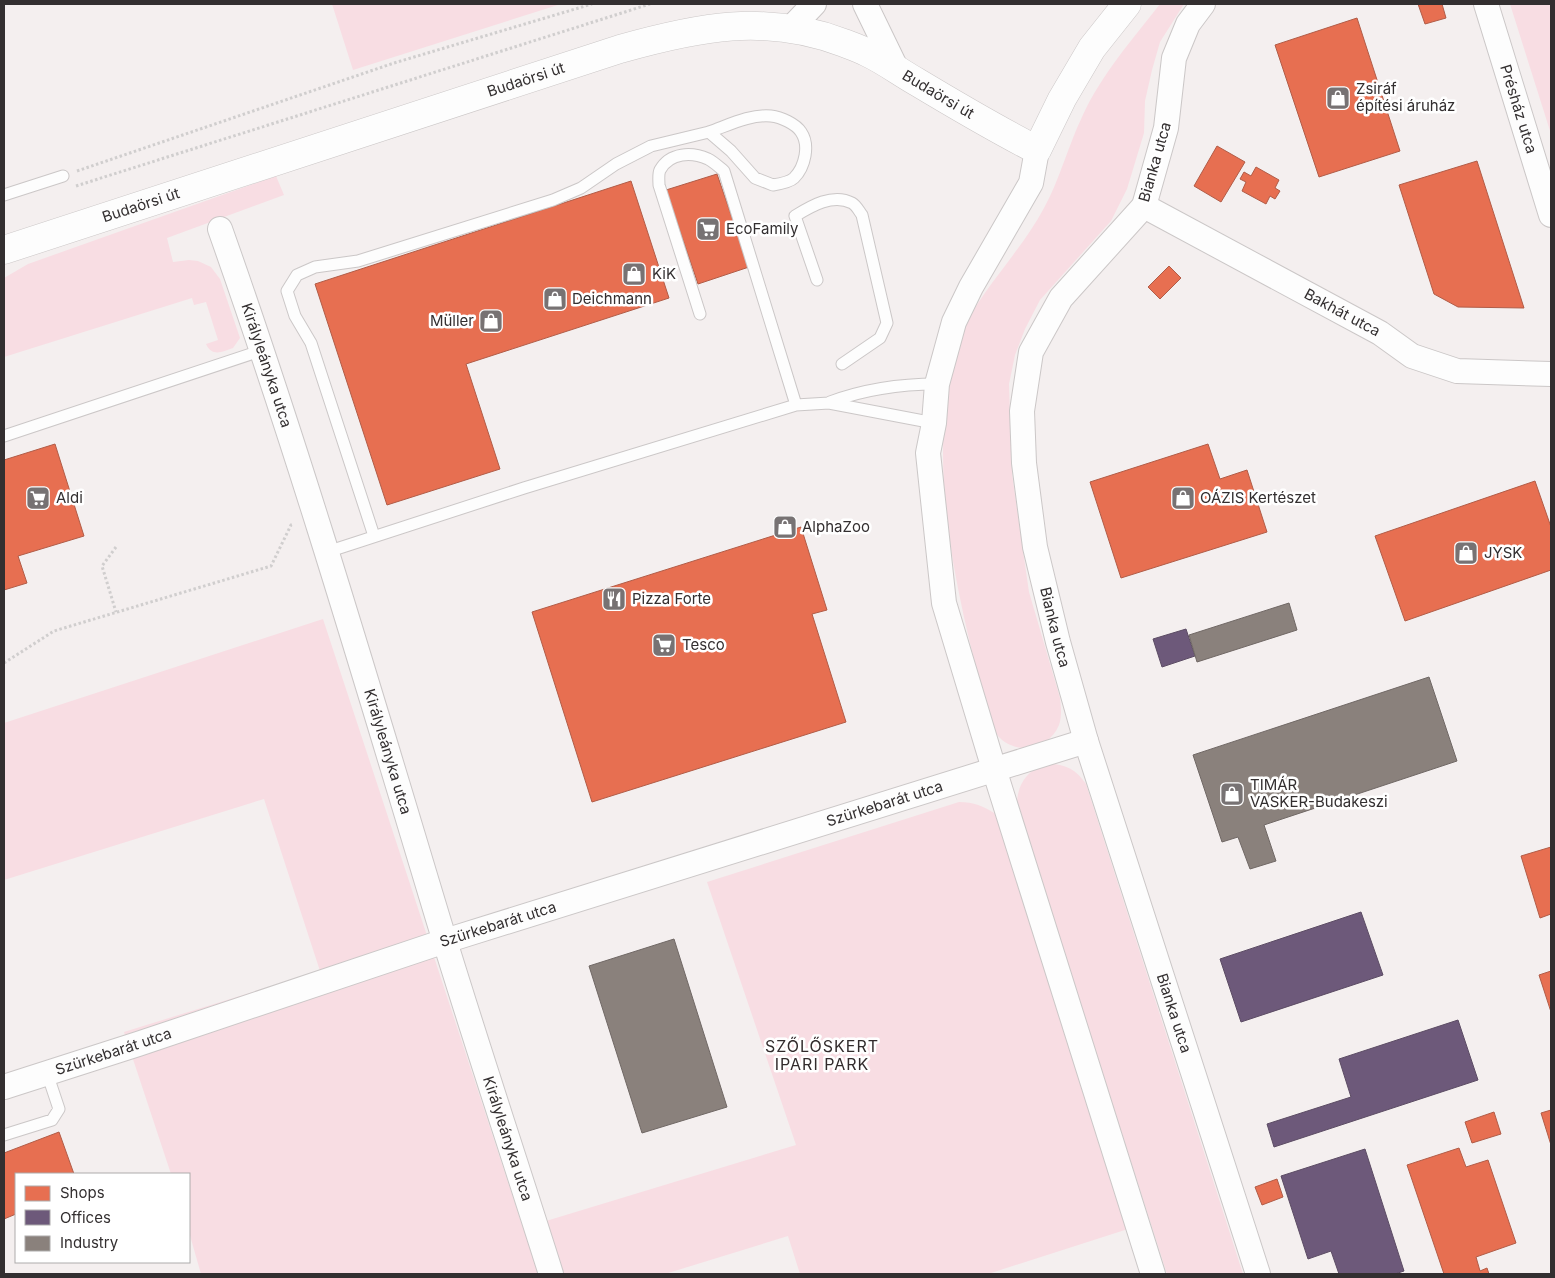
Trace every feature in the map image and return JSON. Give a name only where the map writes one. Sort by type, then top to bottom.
[{"type":"main road","points":[[1037,150],[1062,99],[1092,48],[1127,4]]},
{"type":"main road","name":"Budaörsi út","points":[[4,250],[628,46],[709,28],[748,26],[791,28],[829,38],[868,52],[996,130],[1037,150]]},
{"type":"street","points":[[791,28],[814,4]]},
{"type":"street","points":[[865,4],[897,70]]},
{"type":"street","name":"Bianka utca","points":[[1203,4],[1188,24],[1174,58],[1166,128],[1144,206],[1062,298],[1031,352],[1022,411],[1024,463],[1035,547],[1058,642],[1086,740],[1258,1274]]},
{"type":"street","name":"Présház utca","points":[[1486,4],[1551,215]]},
{"type":"street","points":[[1037,150],[1031,183],[971,287],[954,322],[937,384],[934,423],[928,453],[944,603],[994,769],[1153,1274]]},
{"type":"street","name":"Bakhát utca","points":[[1144,206],[1380,333],[1412,356],[1457,370],[1551,374]]},
{"type":"street","name":"Királyleányka utca","points":[[220,229],[262,350],[327,552],[445,941],[551,1274]]},
{"type":"street","name":"Szürkebarát utca","points":[[4,1087],[445,941],[1086,740]]},
{"type":"lane","points":[[374,536],[311,343],[295,316],[287,292],[297,275],[315,267],[358,261],[553,200],[581,188],[616,164],[650,146],[709,132],[751,117],[773,116],[789,122],[801,132],[806,147],[804,163],[794,179],[773,186],[755,178],[731,150],[709,132]]},
{"type":"lane","points":[[700,314],[659,185],[659,171],[668,160],[680,154],[696,155],[710,160],[724,170],[796,406]]},
{"type":"lane","points":[[4,195],[63,176]]},
{"type":"lane","points":[[817,280],[795,216],[813,204],[831,200],[840,199],[854,203],[862,215],[887,323],[880,338],[842,364]]},
{"type":"lane","points":[[4,436],[262,350]]},
{"type":"lane","points":[[327,552],[524,488],[796,406],[829,402],[850,394],[903,384],[937,384]]},
{"type":"lane","points":[[829,402],[934,423]]},
{"type":"lane","points":[[4,1135],[52,1120],[59,1109],[48,1073]]},
{"type":"path","points":[[63,176],[394,63],[592,4]]},
{"type":"path","points":[[70,188],[650,4]]},
{"type":"path","points":[[4,663],[54,631],[271,566],[291,525],[315,515]]},
{"type":"path","points":[[116,547],[102,566],[116,612]]},
{"type":"shaded area","points":[[332,4],[561,4],[353,70]]},
{"type":"shaded area","points":[[1160,4],[1184,4],[1160,42],[1145,101],[1144,133],[1127,189],[1111,221],[1040,300],[1025,329],[1015,355],[1009,384],[1012,474],[1029,592],[1060,698],[1061,712],[1059,725],[1048,740],[1040,745],[1023,748],[1005,742],[998,736],[990,722],[960,599],[952,557],[943,474],[943,431],[947,389],[957,341],[969,318],[1024,240],[1044,208],[1055,186],[1077,128],[1098,87]]},
{"type":"shaded area","points":[[1510,4],[1551,4],[1551,134]]},
{"type":"shaded area","points":[[276,176],[284,195],[167,238],[173,262],[198,261],[211,267],[220,279],[240,338],[233,348],[214,352],[208,348],[206,344],[218,340],[206,302],[194,305],[192,298],[4,357],[4,278],[28,264]]},
{"type":"shaded area","points":[[323,619],[523,1228],[796,1145],[707,882],[959,802],[978,805],[987,809],[996,814],[1128,1229],[988,1274],[800,1274],[788,1236],[665,1274],[201,1274],[190,1236],[190,1173],[171,1173],[124,1032],[320,971],[264,799],[4,880],[4,723]]},
{"type":"shaded area","points":[[1046,764],[1069,768],[1078,774],[1086,784],[1243,1274],[1167,1274],[1017,806],[1017,798],[1024,780],[1033,771]]},
{"type":"building: Shops","points":[[1418,4],[1442,4],[1446,18],[1425,24]]},
{"type":"building: Shops","name":"Zsiráf építési áruház","points":[[1357,18],[1400,151],[1319,177],[1275,45]]},
{"type":"building: Shops","points":[[1217,146],[1245,162],[1221,202],[1194,186]]},
{"type":"building: Shops","points":[[1477,161],[1524,308],[1458,307],[1434,294],[1399,185]]},
{"type":"building: Shops","points":[[1256,167],[1279,180],[1275,188],[1280,191],[1275,199],[1270,196],[1266,204],[1242,191],[1246,182],[1240,179],[1244,172],[1251,176]]},
{"type":"building: Shops","name":"EcoFamily","points":[[717,174],[749,267],[698,284],[666,190]]},
{"type":"building: Shops","points":[[631,181],[669,298],[466,364],[500,469],[387,505],[315,284]]},
{"type":"building: Shops","points":[[1169,266],[1181,278],[1160,299],[1148,287]]},
{"type":"building: Shops","name":"Aldi","points":[[55,444],[84,536],[18,556],[27,583],[4,590],[4,460]]},
{"type":"building: Shops","points":[[1208,444],[1220,479],[1247,470],[1267,532],[1121,578],[1090,482]]},
{"type":"building: Shops","name":"JYSK","points":[[1535,481],[1551,527],[1551,570],[1405,621],[1375,536]]},
{"type":"building: Shops","points":[[801,527],[827,610],[812,614],[846,722],[592,802],[532,612]]},
{"type":"building: Shops","points":[[1551,847],[1551,914],[1540,918],[1521,856]]},
{"type":"building: Shops","points":[[1551,971],[1551,1012],[1539,975]]},
{"type":"building: Shops","points":[[1551,1110],[1551,1145],[1541,1113]]},
{"type":"building: Shops","points":[[1494,1112],[1501,1134],[1472,1143],[1465,1122]]},
{"type":"building: Shops","points":[[59,1132],[74,1173],[15,1173],[15,1214],[4,1219],[4,1153]]},
{"type":"building: Shops","points":[[1459,1148],[1466,1167],[1488,1160],[1516,1243],[1476,1257],[1480,1271],[1487,1268],[1489,1274],[1444,1274],[1407,1165]]},
{"type":"building: Shops","points":[[1277,1179],[1283,1197],[1262,1205],[1255,1187]]},
{"type":"building: Offices","points":[[1186,629],[1195,656],[1162,667],[1153,639]]},
{"type":"building: Offices","points":[[1361,912],[1383,975],[1241,1022],[1220,959]]},
{"type":"building: Offices","points":[[1458,1020],[1478,1080],[1274,1147],[1267,1124],[1351,1097],[1339,1059]]},
{"type":"building: Offices","points":[[1365,1149],[1404,1271],[1395,1274],[1339,1274],[1331,1251],[1308,1259],[1281,1176]]},
{"type":"building: Industry","points":[[1289,603],[1297,630],[1197,662],[1189,635]]},
{"type":"building: Industry","points":[[1429,677],[1457,761],[1264,825],[1276,861],[1250,869],[1238,837],[1222,842],[1193,755]]},
{"type":"building: Industry","points":[[674,939],[727,1107],[642,1133],[589,966]]},
{"type":"place","name":"Zsiráf építési áruház","points":[[1338,98]]},
{"type":"place","name":"EcoFamily","points":[[708,229]]},
{"type":"place","name":"KiK","points":[[634,274]]},
{"type":"place","name":"Deichmann","points":[[555,299]]},
{"type":"place","name":"Müller","points":[[491,321]]},
{"type":"place","name":"Aldi","points":[[38,498]]},
{"type":"place","name":"OÁZIS Kertészet","points":[[1183,498]]},
{"type":"place","name":"AlphaZoo","points":[[785,527]]},
{"type":"place","name":"JYSK","points":[[1466,553]]},
{"type":"place","name":"Pizza Forte","points":[[614,599]]},
{"type":"place","name":"Tesco","points":[[664,645]]},
{"type":"place","name":"TIMÁR VASKER-Budakeszi","points":[[1232,794]]},
{"type":"district","name":"SZŐLŐSKERT IPARI PARK","points":[[822,1055]]}]
